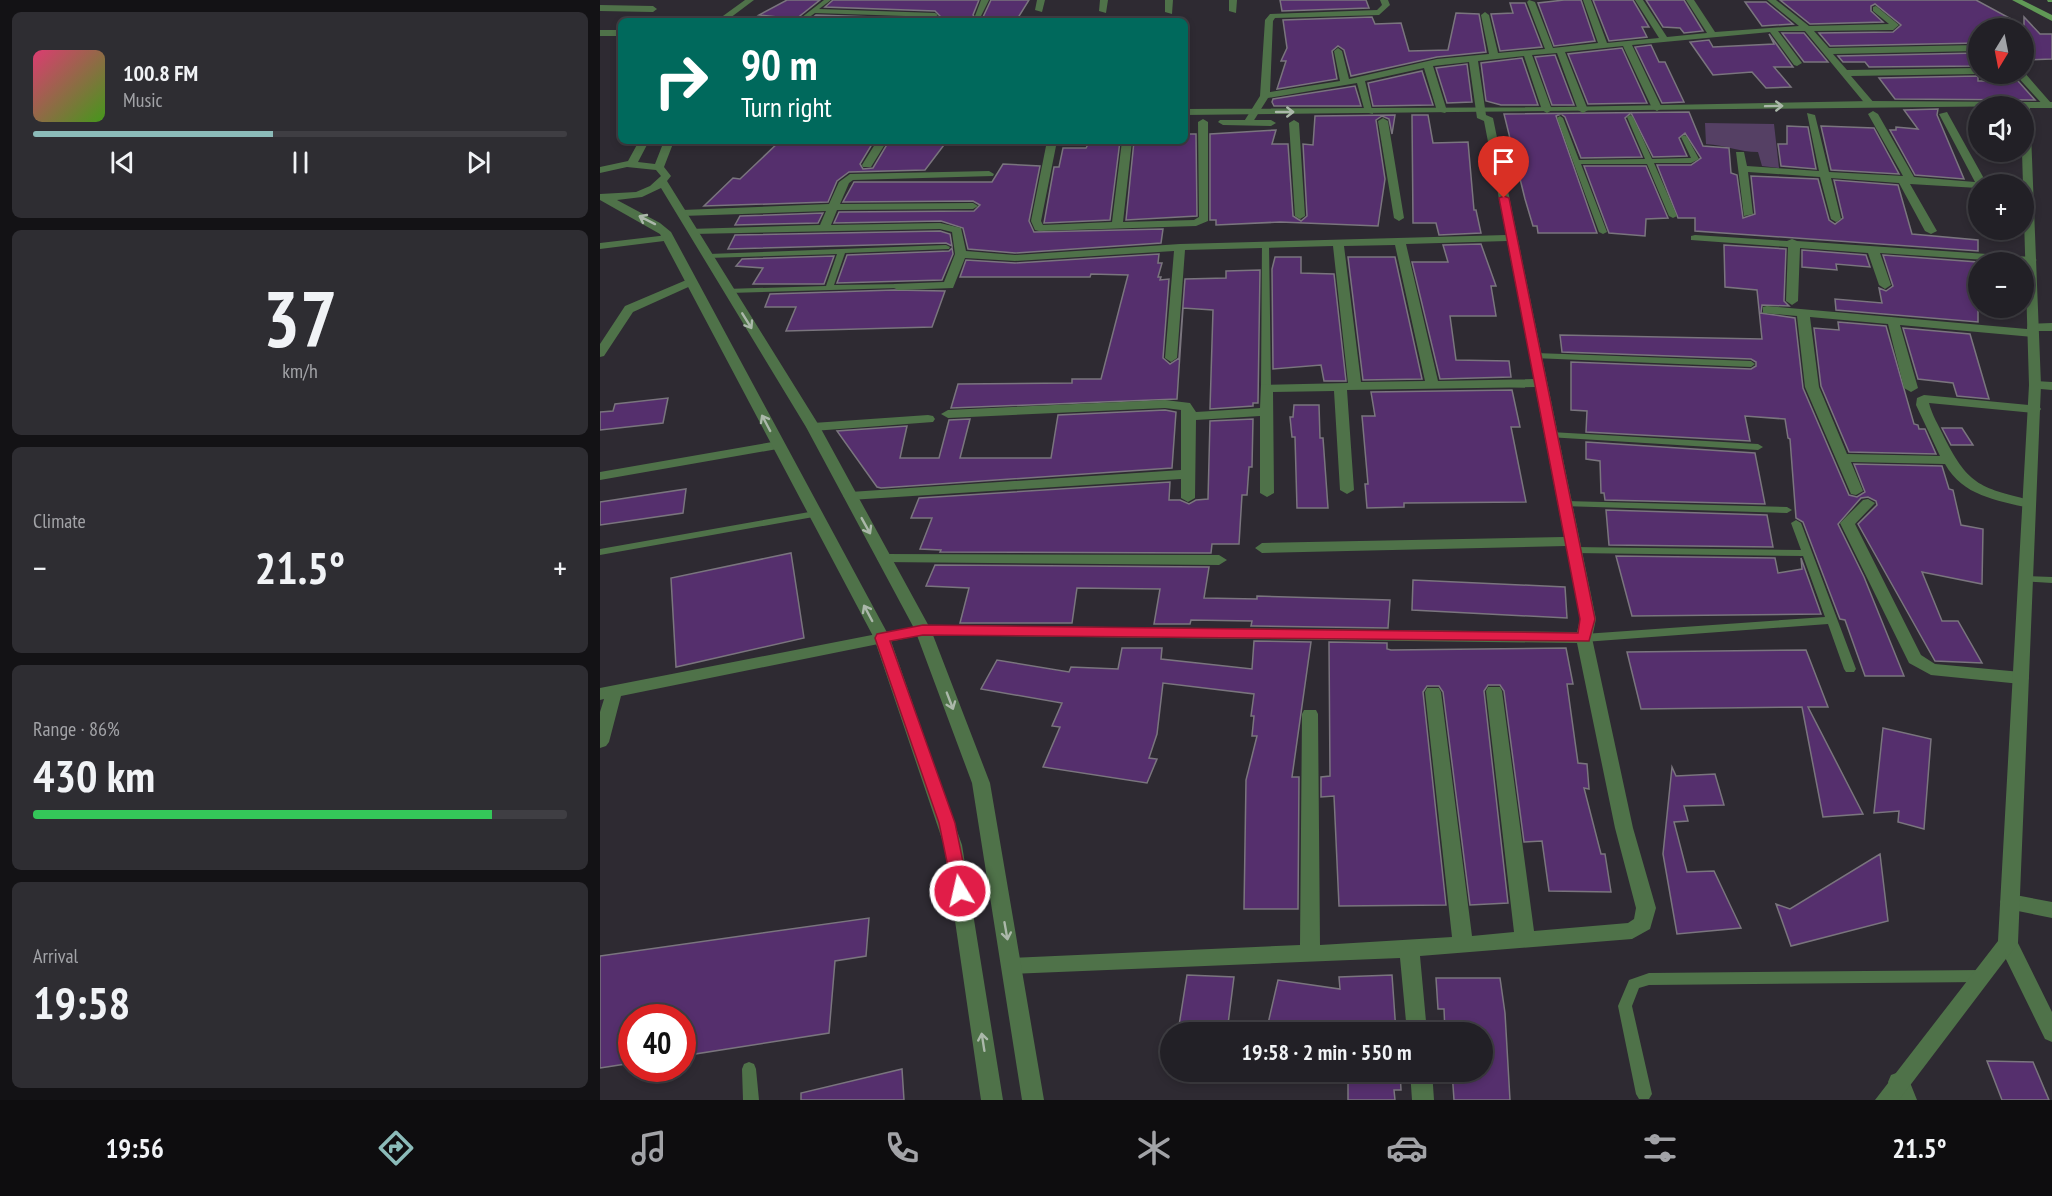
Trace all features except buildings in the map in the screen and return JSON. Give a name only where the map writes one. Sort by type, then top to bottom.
[{"type":"main road","points":[[2016,0],[2052,18]]},
{"type":"street","points":[[978,15],[985,0]]},
{"type":"street","points":[[1039,10],[1041,0]]},
{"type":"street","points":[[1103,11],[1104,0]]},
{"type":"street","points":[[1169,0],[1169,12]]},
{"type":"street","points":[[1233,0],[1233,11]]},
{"type":"street","points":[[1248,123],[1265,96],[1269,20],[1273,16],[1379,12],[1386,5],[1384,0]]},
{"type":"street","points":[[1587,0],[1603,45]]},
{"type":"street","points":[[1639,0],[1664,39]]},
{"type":"street","points":[[1690,0],[1712,34]]},
{"type":"street","points":[[1771,0],[1808,29],[1871,109],[1931,231]]},
{"type":"street","points":[[1531,2],[1583,110]]},
{"type":"street","points":[[743,18],[754,3]]},
{"type":"street","points":[[726,18],[754,3]]},
{"type":"street","points":[[600,8],[652,9]]},
{"type":"street","points":[[1265,96],[1345,83],[1428,64],[1473,58],[1772,29],[1893,27],[1895,25],[1876,9]]},
{"type":"street","points":[[1485,15],[1494,56]]},
{"type":"street","points":[[1772,29],[1797,63]]},
{"type":"street","points":[[600,33],[618,33]]},
{"type":"street","points":[[1626,43],[1657,108]]},
{"type":"street","points":[[1825,51],[1968,48]]},
{"type":"street","points":[[1338,51],[1345,83]]},
{"type":"street","points":[[1527,53],[1547,110]]},
{"type":"street","points":[[1012,966],[1409,950],[1632,931],[1643,923],[1646,908],[1624,828],[1584,638],[1588,619],[1574,545],[1473,58]]},
{"type":"street","points":[[1428,64],[1442,111]]},
{"type":"street","points":[[1844,73],[1968,71]]},
{"type":"street","points":[[1360,80],[1370,112]]},
{"type":"street","points":[[2029,84],[2051,108]]},
{"type":"street","points":[[1188,122],[1383,121],[1547,110],[1657,108],[1968,111]]},
{"type":"street","points":[[2034,111],[2051,108]]},
{"type":"street","points":[[1188,112],[1442,111],[1484,116],[1560,118],[1810,115],[1871,109],[1968,115]]},
{"type":"street","points":[[1944,114],[1974,174]]},
{"type":"street","points":[[1810,115],[1836,219]]},
{"type":"street","points":[[1383,121],[1399,218]]},
{"type":"street","points":[[1051,144],[1036,225],[1045,229],[1203,221],[1203,122]]},
{"type":"street","points":[[1294,123],[1300,216]]},
{"type":"street","points":[[632,164],[642,144]]},
{"type":"street","points":[[601,197],[636,194],[661,174],[668,144]]},
{"type":"street","points":[[867,165],[880,144]]},
{"type":"street","points":[[1117,227],[1127,144]]},
{"type":"street","points":[[1740,154],[1748,214]]},
{"type":"street","points":[[600,170],[632,164],[661,174],[682,213],[813,427],[923,630],[981,783],[1033,1100]]},
{"type":"street","points":[[1742,169],[1968,184]]},
{"type":"street","points":[[825,229],[844,182],[850,177],[989,174]]},
{"type":"street","points":[[601,197],[656,225],[668,238],[882,638],[953,845],[992,1100]]},
{"type":"street","points":[[682,213],[833,207],[973,206]]},
{"type":"street","points":[[693,231],[949,227],[957,230],[961,254],[949,286],[898,286]]},
{"type":"street","points":[[600,246],[668,238]]},
{"type":"street","points":[[961,254],[1015,258],[1180,247],[1512,238]]},
{"type":"street","points":[[1695,238],[1968,260]]},
{"type":"street","points":[[1400,242],[1432,385]]},
{"type":"street","points":[[1338,243],[1355,386]]},
{"type":"street","points":[[1792,301],[1793,245]]},
{"type":"street","points":[[1171,358],[1180,247]]},
{"type":"street","points":[[1873,252],[1968,263]]},
{"type":"street","points":[[1873,252],[1885,285]]},
{"type":"street","points":[[600,353],[629,309],[691,282]]},
{"type":"street","points":[[1767,310],[2033,330],[2052,327]]},
{"type":"street","points":[[1803,314],[1812,387],[1844,458],[1856,491]]},
{"type":"street","points":[[2032,318],[2035,385],[2008,943],[2052,1033]]},
{"type":"street","points":[[1893,321],[1911,388]]},
{"type":"street","points":[[600,330],[614,329]]},
{"type":"street","points":[[1267,493],[1266,388],[1541,383]]},
{"type":"street","points":[[2035,385],[2052,386]]},
{"type":"street","points":[[1340,386],[1347,490]]},
{"type":"street","points":[[2029,504],[1969,486],[1960,478],[1948,460],[1922,404],[1925,399],[2034,409]]},
{"type":"street","points":[[948,414],[1165,404],[1185,406],[1189,416],[1188,498]]},
{"type":"street","points":[[1189,416],[1267,412]]},
{"type":"street","points":[[813,427],[928,419]]},
{"type":"street","points":[[600,476],[778,445]]},
{"type":"street","points":[[1844,458],[1948,460]]},
{"type":"street","points":[[850,496],[1188,474]]},
{"type":"street","points":[[1868,503],[1847,523],[1915,659],[1931,669],[2021,678]]},
{"type":"street","points":[[1262,548],[1574,545]]},
{"type":"street","points":[[885,560],[1219,560]]},
{"type":"street","points":[[600,742],[607,693],[923,630],[1584,638]]},
{"type":"street","points":[[1494,691],[1525,940]]},
{"type":"street","points":[[1433,692],[1463,945]]},
{"type":"street","points":[[1310,714],[1310,954]]},
{"type":"street","points":[[2010,902],[2052,910]]},
{"type":"street","points":[[1886,1100],[1903,1091],[2008,943]]},
{"type":"street","points":[[1409,950],[1416,1022]]},
{"type":"street","points":[[1421,1082],[1423,1100]]},
{"type":"lane","points":[[804,18],[828,0]]},
{"type":"lane","points":[[813,11],[935,15]]},
{"type":"lane","points":[[1630,117],[1673,216]]},
{"type":"lane","points":[[1560,118],[1603,232]]},
{"type":"lane","points":[[1577,162],[1695,159],[1684,137]]},
{"type":"lane","points":[[1265,244],[1266,388]]},
{"type":"lane","points":[[708,256],[946,247]]},
{"type":"lane","points":[[831,286],[842,250]]},
{"type":"lane","points":[[729,291],[831,286],[898,286]]},
{"type":"lane","points":[[1536,356],[1751,364]]},
{"type":"lane","points":[[1551,435],[1758,447]]},
{"type":"lane","points":[[1566,504],[1787,510]]},
{"type":"lane","points":[[600,552],[815,514]]},
{"type":"lane","points":[[1796,523],[1850,669]]},
{"type":"lane","points":[[1574,545],[1807,553]]},
{"type":"lane","points":[[2025,579],[2052,580]]},
{"type":"lane","points":[[1584,638],[1832,620]]},
{"type":"lane","points":[[1644,1094],[1625,1006],[1634,984],[1649,979],[1983,976]]},
{"type":"lane","points":[[749,1069],[751,1100]]},
{"type":"shaded area","points":[[1705,123],[1774,124],[1779,168],[1762,166],[1758,152],[1706,144]]},
{"type":"route","points":[[960,891],[947,823],[882,638],[923,630],[1584,638],[1588,619],[1504,198]]}]
